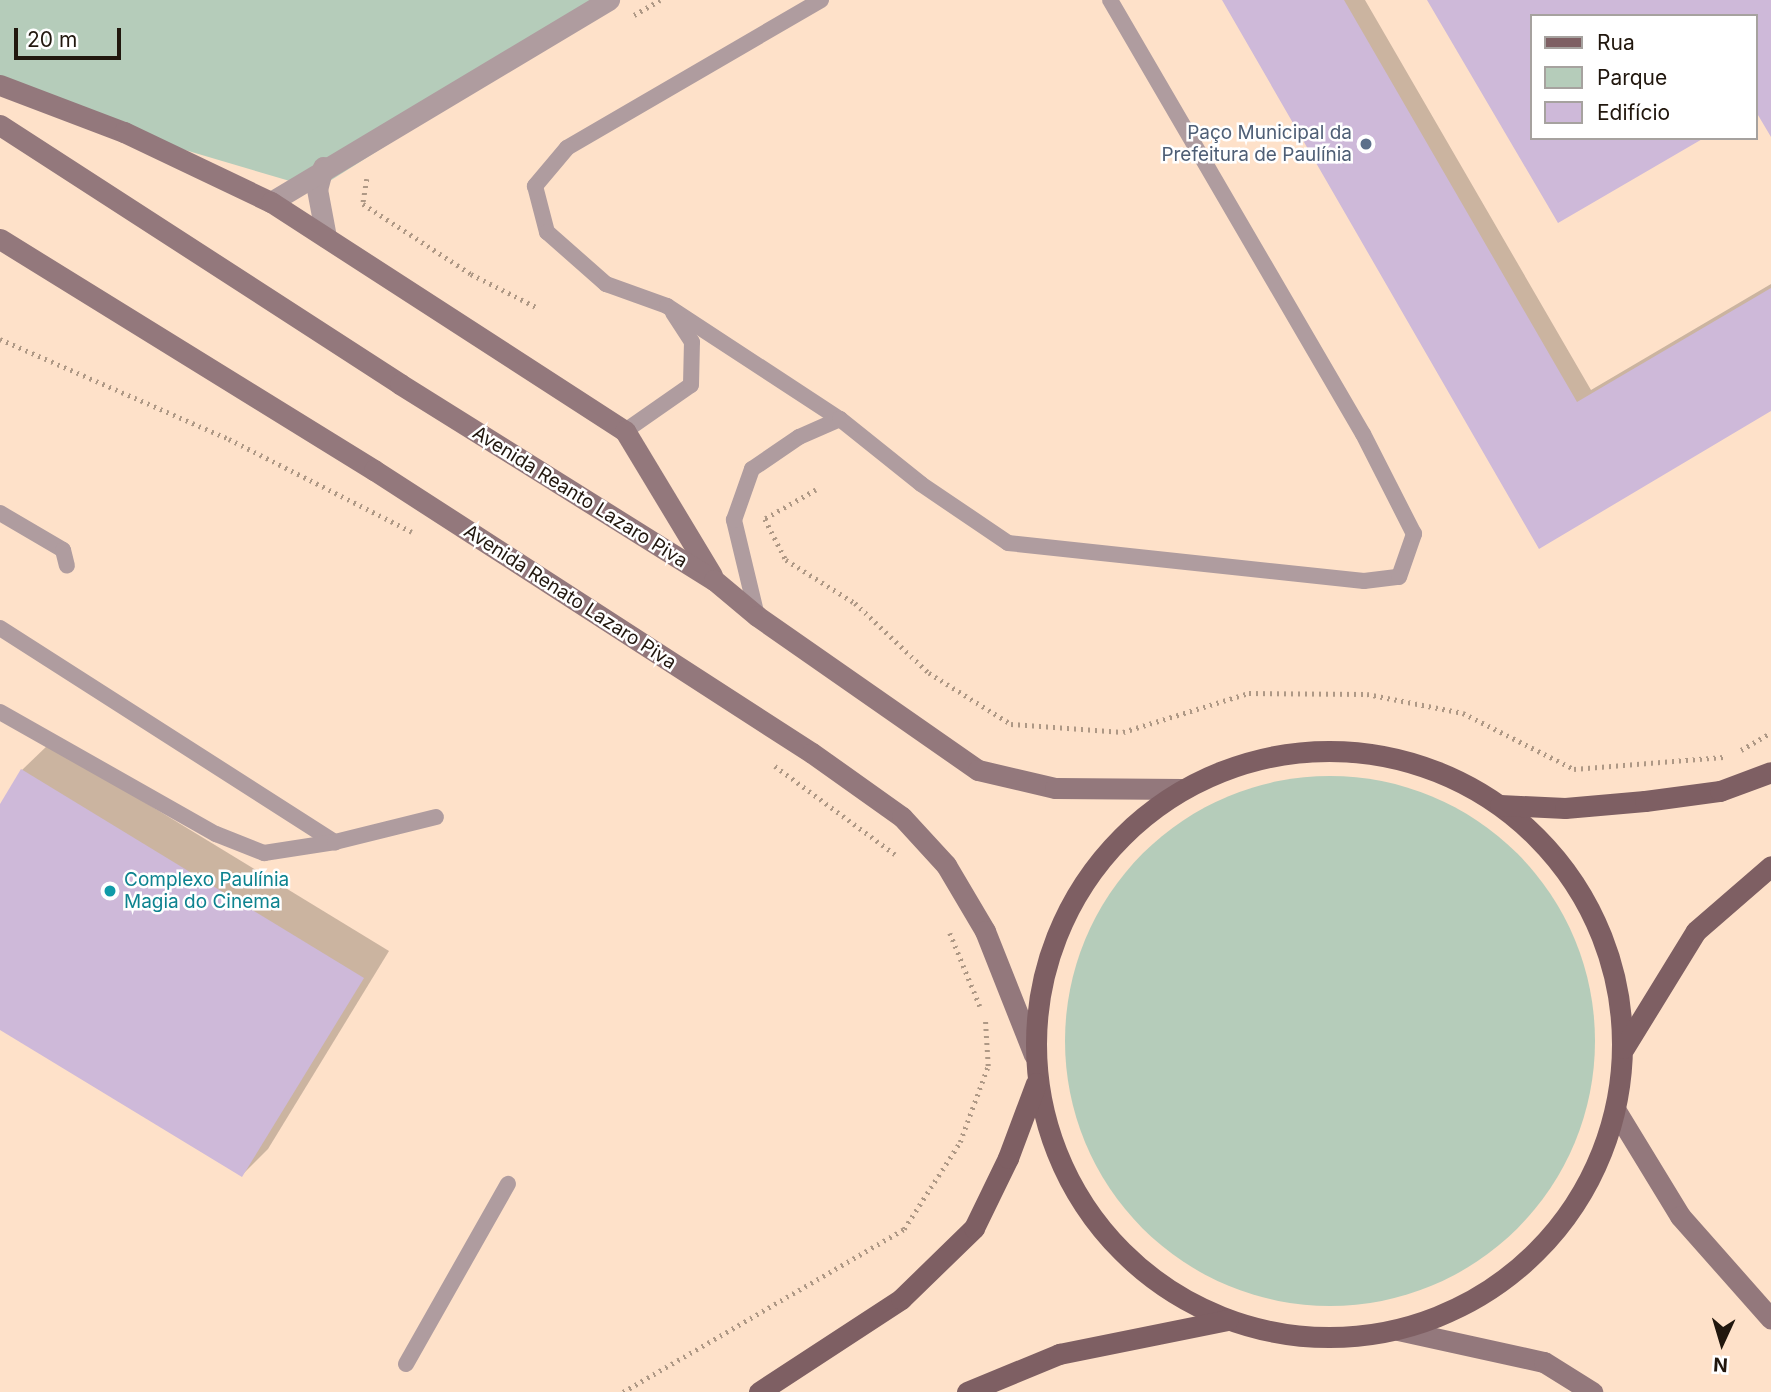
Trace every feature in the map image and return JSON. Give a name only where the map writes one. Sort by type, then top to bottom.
[{"type":"main road","points":[[0,85],[124,132],[271,202],[625,431],[714,580]]},
{"type":"main road","name":"Avenida Reanto Lazaro Piva","points":[[0,125],[400,384],[714,580],[757,616],[978,769],[1055,788],[1182,789]]},
{"type":"main road","name":"Avenida Renato Lazaro Piva","points":[[0,239],[397,485],[812,752],[902,817],[946,865],[985,931],[1034,1055]]},
{"type":"main road","points":[[1310,751],[1377,754],[1442,772],[1500,805],[1553,853],[1592,912],[1617,978],[1624,1048],[1616,1111],[1594,1172],[1560,1227],[1523,1264],[1459,1308],[1398,1330],[1312,1337],[1228,1320],[1157,1283],[1099,1228],[1057,1160],[1035,1083],[1034,1055],[1038,992],[1056,930],[1087,875],[1130,827],[1182,789],[1243,763],[1310,751]]},
{"type":"main road","points":[[1500,805],[1565,808],[1646,801],[1720,791],[1771,772]]},
{"type":"main road","points":[[1624,1048],[1696,931],[1771,866]]},
{"type":"main road","points":[[759,1392],[901,1299],[974,1228],[1008,1158],[1035,1083]]},
{"type":"main road","points":[[1616,1111],[1680,1216],[1771,1319]]},
{"type":"main road","points":[[967,1392],[1059,1354],[1228,1320]]},
{"type":"main road","points":[[1398,1330],[1544,1362],[1592,1392]]},
{"type":"street","points":[[271,202],[323,167],[609,0]]},
{"type":"street","points":[[323,167],[317,189],[326,237]]},
{"type":"lane","points":[[821,0],[566,148],[535,186],[547,232],[606,284],[667,306],[840,419],[921,484],[1008,543],[1364,581],[1399,577],[1414,534],[1357,423],[1110,0]]},
{"type":"lane","points":[[625,431],[691,385],[692,342],[667,306]]},
{"type":"lane","points":[[757,616],[734,520],[752,469],[799,437],[840,419]]},
{"type":"lane","points":[[0,513],[63,550],[67,566]]},
{"type":"lane","points":[[0,628],[335,842]]},
{"type":"lane","points":[[0,712],[216,834],[264,853],[335,842],[436,817]]},
{"type":"lane","points":[[406,1364],[508,1184]]},
{"type":"path","points":[[624,21],[660,0]]},
{"type":"path","points":[[369,168],[363,204],[471,274],[536,307]]},
{"type":"path","points":[[0,338],[229,439],[423,537]]},
{"type":"path","points":[[816,490],[765,519],[786,560],[855,603],[929,673],[1011,724],[1123,732],[1249,693],[1367,694],[1463,713],[1574,769],[1730,757],[1771,733]]},
{"type":"path","points":[[765,760],[905,862]]},
{"type":"path","points":[[622,1392],[904,1229],[960,1142],[988,1066],[986,1020],[948,929]]},
{"type":"green space","points":[[0,0],[617,0],[317,189],[124,132],[0,85]]},
{"type":"green space","points":[[1330,776],[1382,781],[1432,796],[1477,820],[1518,853],[1551,894],[1575,939],[1590,989],[1595,1041],[1590,1093],[1575,1143],[1551,1188],[1518,1229],[1477,1262],[1432,1286],[1382,1301],[1330,1306],[1278,1301],[1228,1286],[1183,1262],[1142,1229],[1109,1188],[1085,1143],[1070,1093],[1065,1041],[1070,989],[1085,939],[1109,894],[1142,853],[1183,820],[1228,796],[1278,781]]},
{"type":"building","name":"Paço Municipal da Prefeitura de Paulínia","points":[[1222,0],[1344,0],[1577,402],[1771,288],[1771,411],[1539,549]]},
{"type":"building","points":[[1427,0],[1771,0],[1771,137],[1757,113],[1757,14],[1530,14],[1530,140],[1701,140],[1558,223]]},
{"type":"building","name":"Complexo Paulínia Magia do Cinema","points":[[21,769],[364,978],[242,1177],[0,1030],[0,804]]},
{"type":"place","name":"Paço Municipal da Prefeitura de Paulínia","points":[[1366,144]]},
{"type":"place","name":"Complexo Paulínia Magia do Cinema","points":[[110,891]]}]
